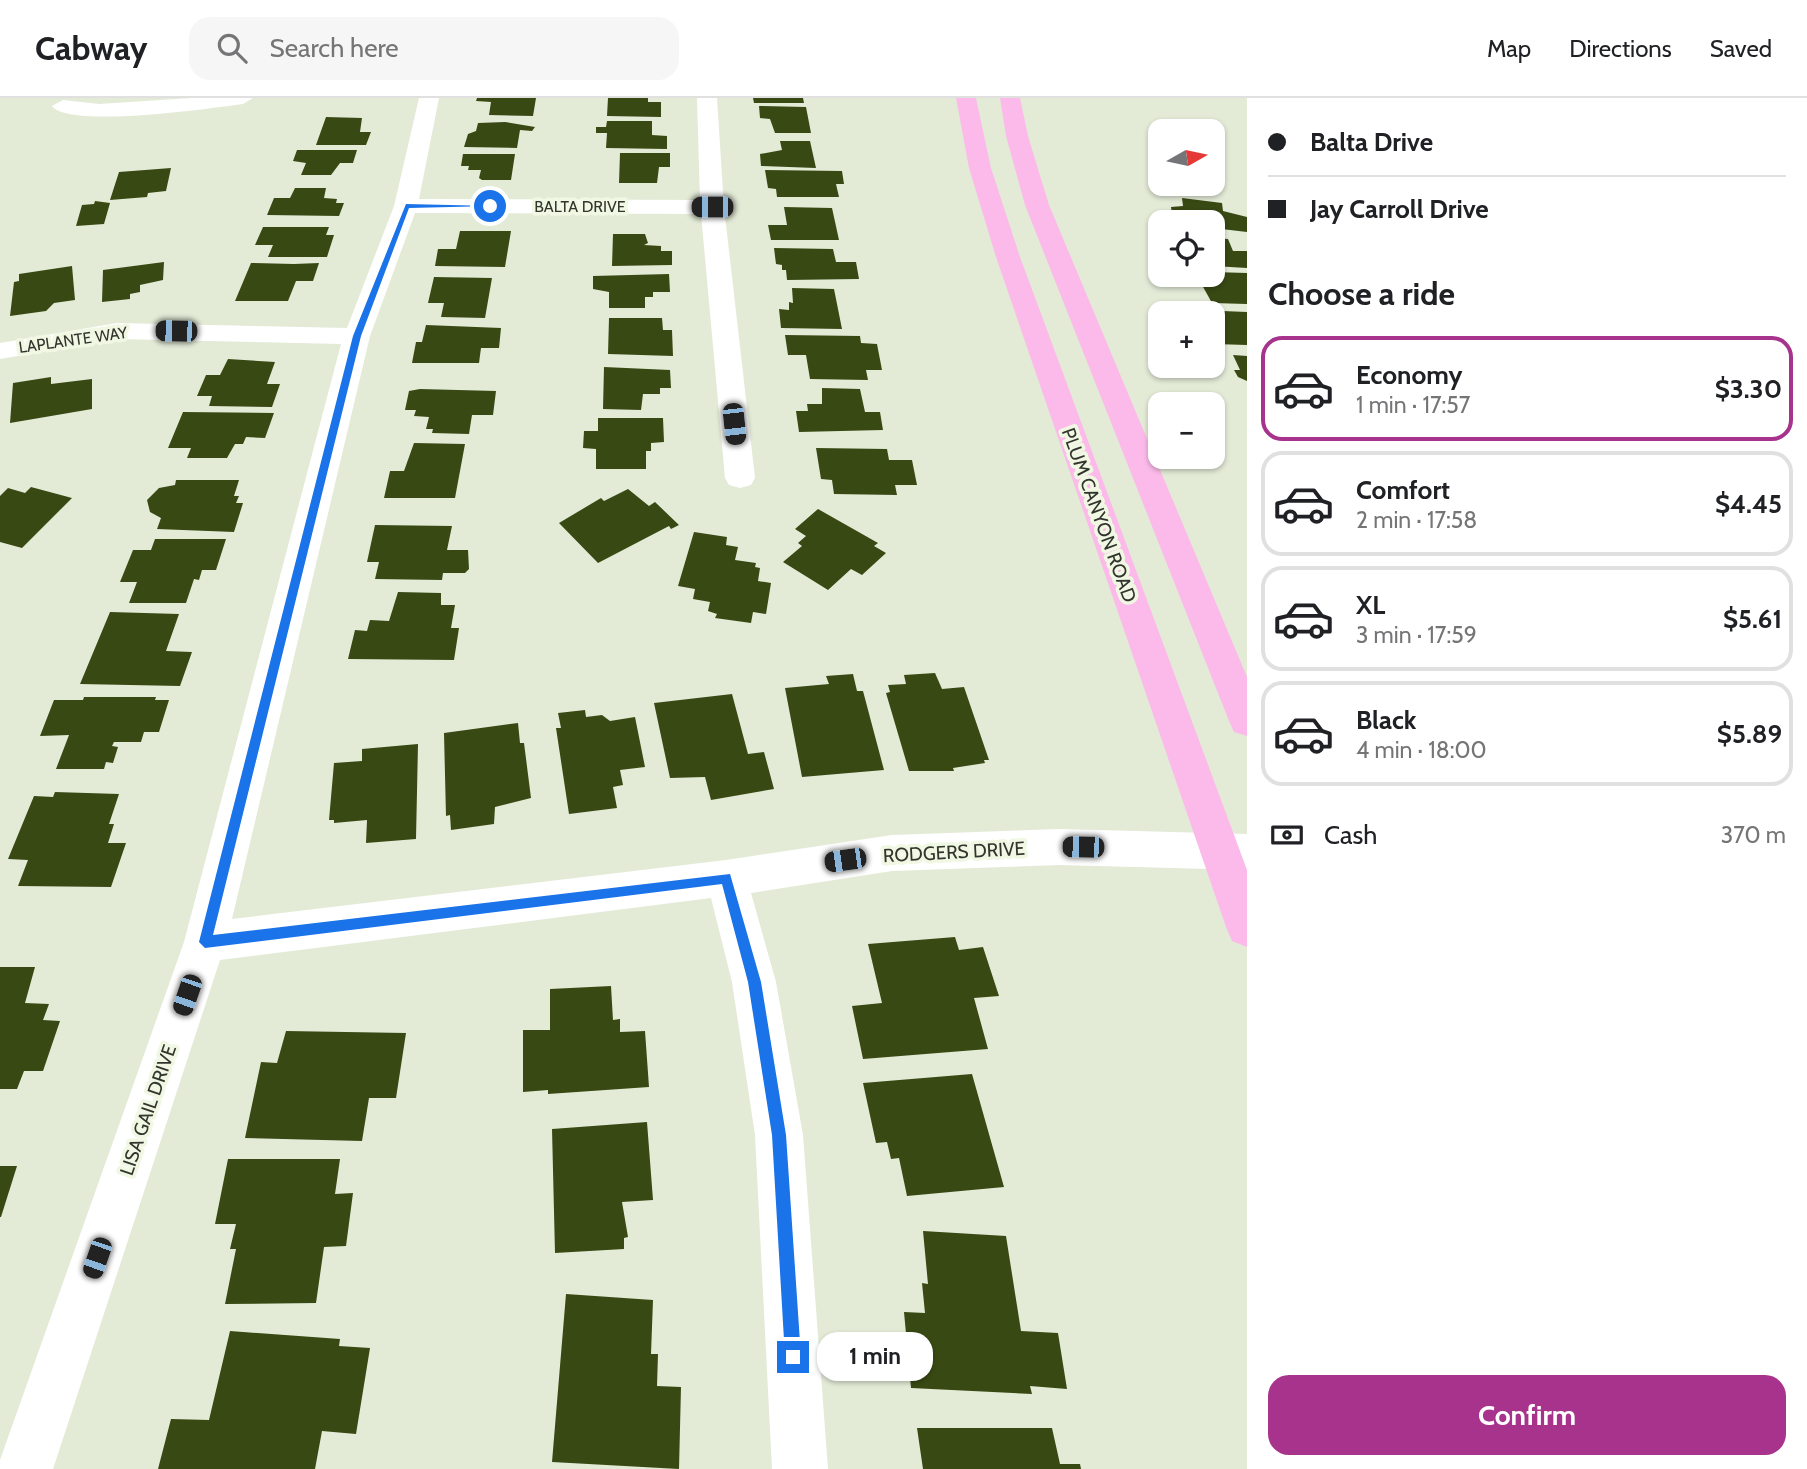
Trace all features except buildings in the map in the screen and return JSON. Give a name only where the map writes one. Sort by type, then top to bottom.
[{"type":"main road","name":"PLUM CANYON ROAD","points":[[966,98],[980,168],[1008,257],[1233,851],[1247,927]]},
{"type":"main road","points":[[1010,98],[1017,136],[1037,205],[1247,721]]},
{"type":"street","points":[[63,106],[99,110],[152,109],[243,98]]},
{"type":"street","name":"LISA GAIL DRIVE","points":[[25,1469],[205,942],[357,336],[406,206],[429,98]]},
{"type":"street","points":[[707,98],[712,207],[740,478]]},
{"type":"street","name":"BALTA DRIVE","points":[[406,206],[712,207]]},
{"type":"street","name":"LAPLANTE WAY","points":[[0,351],[117,331],[357,336]]},
{"type":"street","name":"RODGERS DRIVE","points":[[205,942],[726,878],[892,853],[1060,846],[1233,851]]},
{"type":"street","points":[[726,878],[754,982],[779,1135],[800,1469]]},
{"type":"route","points":[[490,206],[406,206],[357,336],[205,942],[726,878],[754,982],[779,1135],[793,1357]]}]
